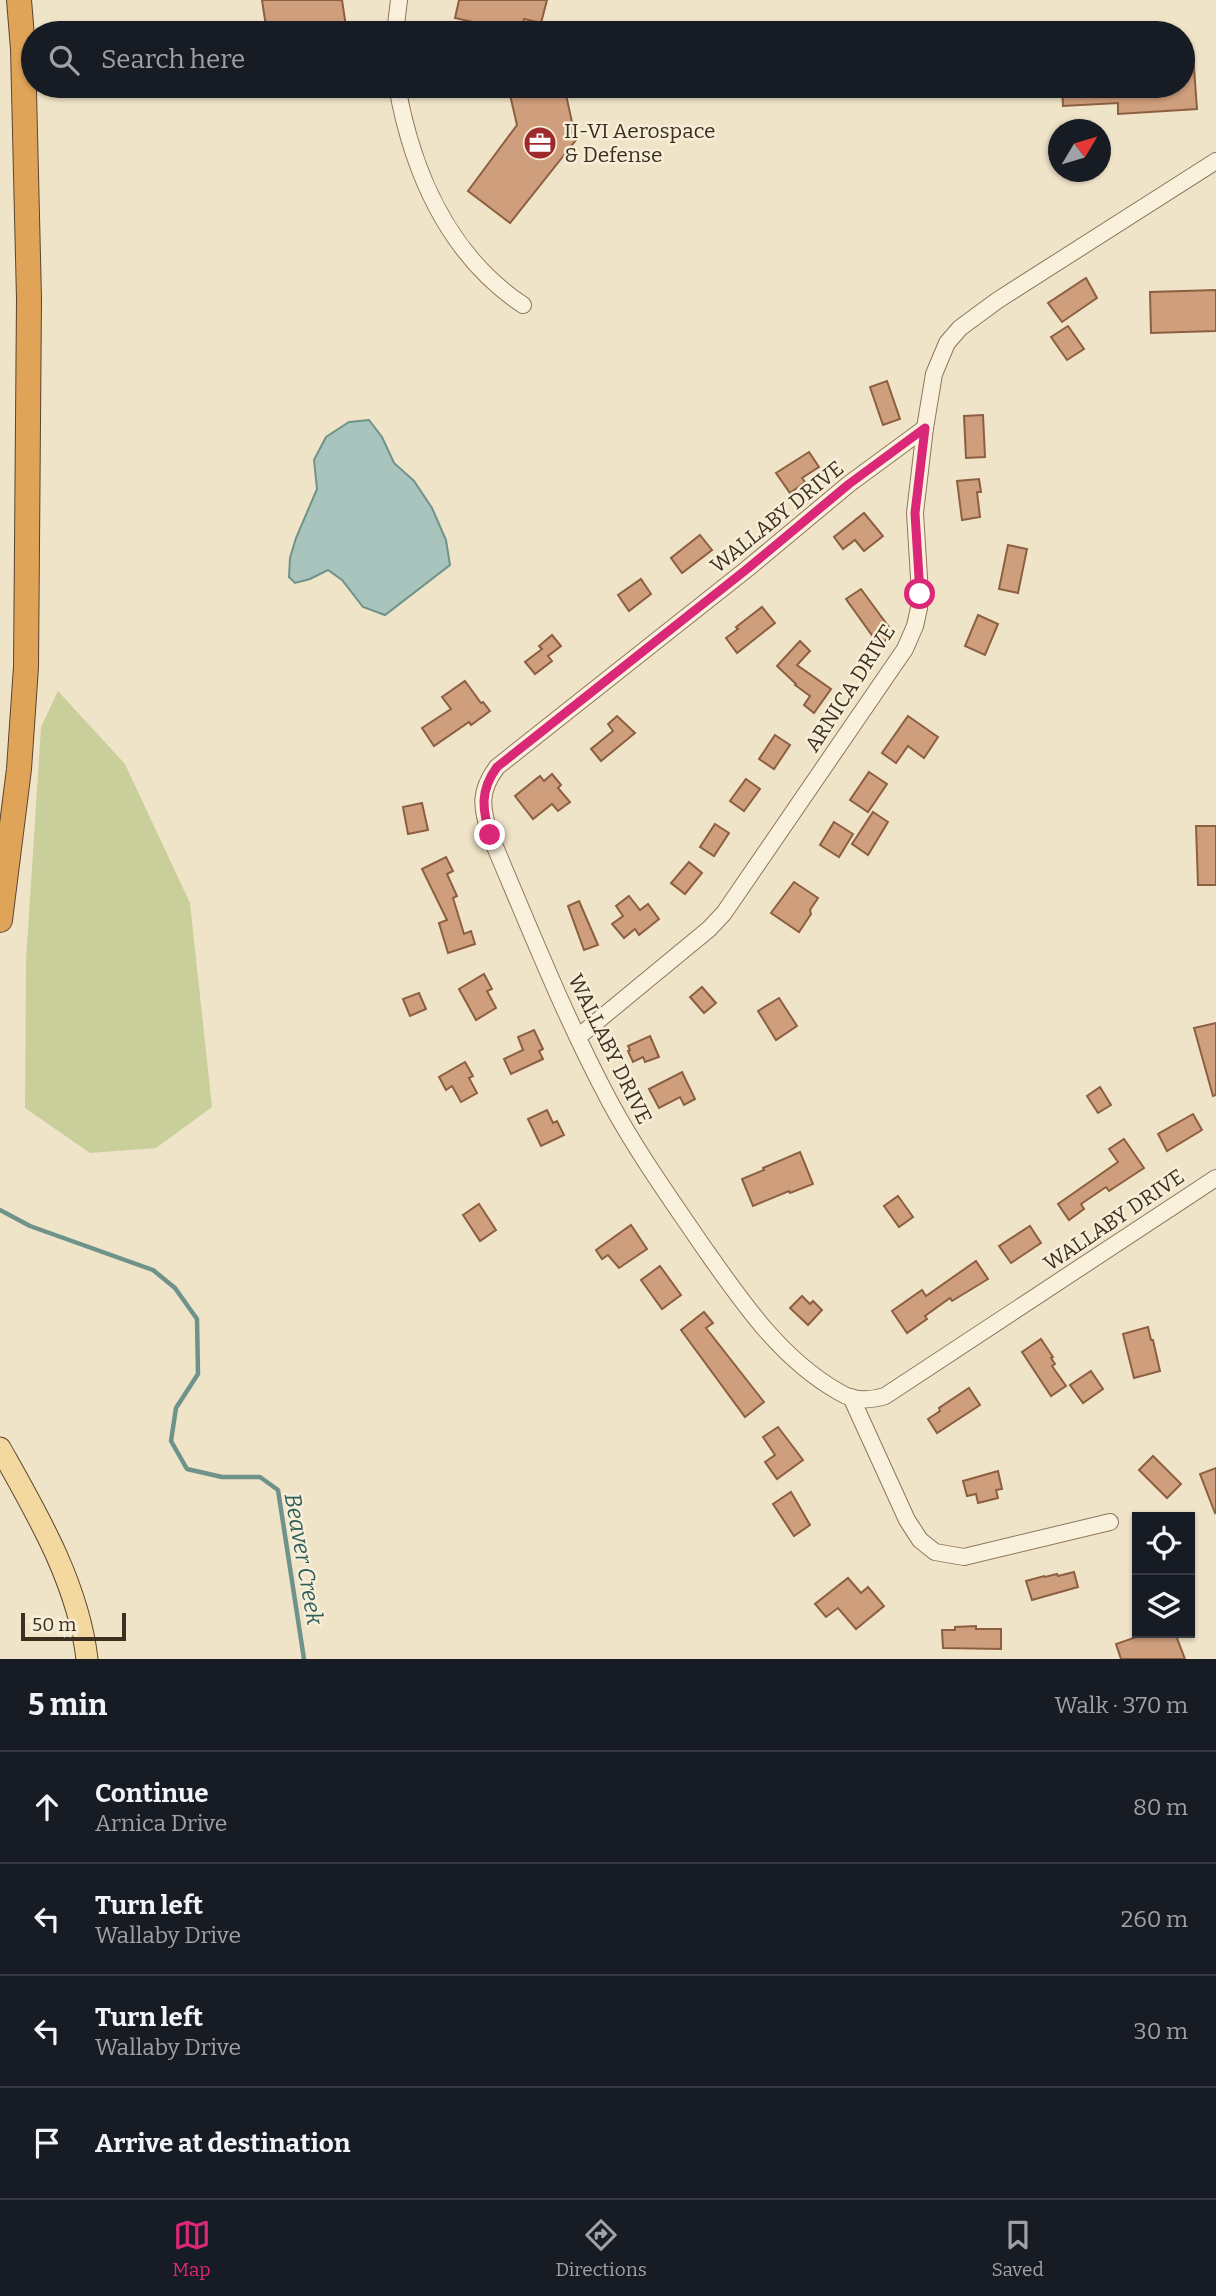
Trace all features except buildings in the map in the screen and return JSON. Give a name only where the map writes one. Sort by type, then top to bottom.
[{"type":"highway","points":[[19,0],[21,24]]},
{"type":"highway","points":[[0,920],[19,769],[26,667],[29,299],[24,98]]},
{"type":"main road","points":[[0,1448],[40,1519],[68,1582],[87,1659]]},
{"type":"street","points":[[396,21],[399,0]]},
{"type":"street","points":[[399,98],[416,162],[432,200],[449,230],[483,272],[523,305]]},
{"type":"street","name":"ARNICA DRIVE","points":[[578,1037],[709,929],[724,913],[905,649],[919,608],[915,513],[931,387],[942,351],[960,328],[998,300],[1216,161]]},
{"type":"street","name":"WALLABY DRIVE","points":[[925,428],[849,484],[747,569],[497,767],[490,777],[483,797],[483,810],[490,835],[578,1037],[637,1149],[743,1302],[795,1359],[839,1393],[872,1400],[885,1396],[1216,1178]]},
{"type":"street","points":[[851,1397],[907,1520],[920,1540],[935,1552],[964,1557],[1110,1522]]},
{"type":"green space","points":[[58,691],[125,764],[190,903],[212,1107],[156,1148],[90,1153],[25,1108],[26,961],[41,727]]},
{"type":"water","points":[[369,420],[382,437],[394,463],[414,481],[432,508],[446,540],[450,565],[385,615],[363,607],[342,580],[328,570],[295,583],[289,577],[290,558],[296,538],[317,489],[314,460],[326,437],[349,422]]},
{"type":"waterway","name":"Beaver Creek","points":[[0,1210],[30,1226],[153,1270],[175,1288],[197,1319],[198,1374],[176,1408],[171,1441],[187,1469],[222,1477],[260,1477],[278,1490],[304,1659]]},
{"type":"place","name":"II-VI Aerospace & Defense","points":[[540,143]]},
{"type":"route","points":[[490,835],[484,816],[483,797],[487,783],[497,767],[747,569],[849,484],[925,428],[914,527],[920,594]]}]
